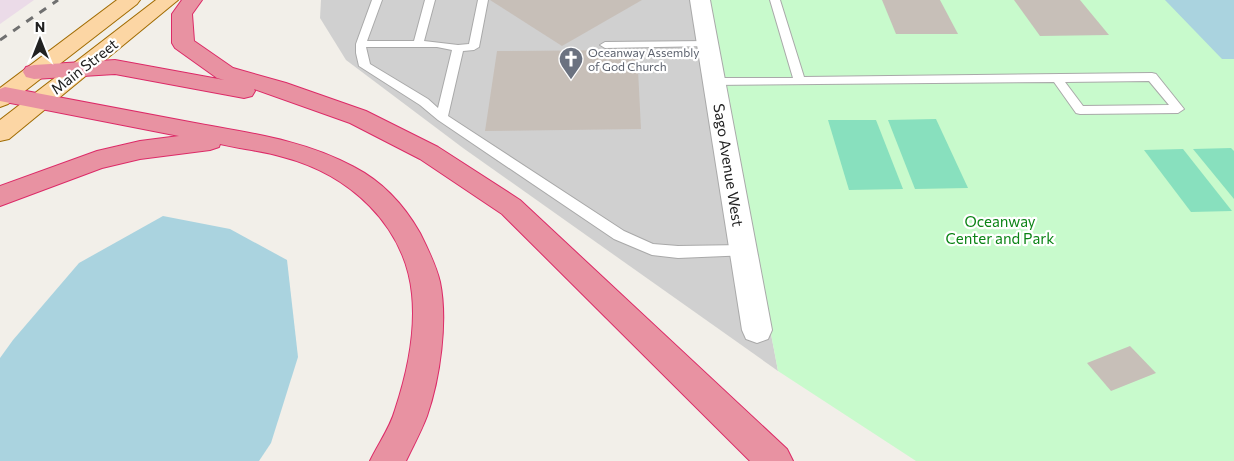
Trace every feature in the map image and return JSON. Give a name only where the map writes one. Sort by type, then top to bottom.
[{"type":"highway","points":[[192,0],[182,14],[182,43],[225,73],[278,88],[358,117],[429,153],[511,206],[775,461]]},
{"type":"highway","points":[[34,72],[115,67],[247,92],[358,117]]},
{"type":"highway","points":[[2,97],[40,100],[288,149],[323,161],[346,174],[374,194],[393,213],[409,239],[426,282],[428,332],[412,411],[388,461]]},
{"type":"highway","points":[[0,196],[97,160],[140,150],[233,139]]},
{"type":"main road","name":"Main Street","points":[[2,97],[130,0]]},
{"type":"main road","name":"Main Street","points":[[0,133],[78,69],[168,0]]},
{"type":"street","name":"Sago Avenue West","points":[[700,0],[757,330]]},
{"type":"lane","points":[[377,0],[361,44],[361,53],[365,66],[424,102],[488,150],[619,235],[652,250],[678,252],[744,251]]},
{"type":"lane","points":[[418,44],[430,0]]},
{"type":"lane","points":[[361,44],[418,44],[474,48],[483,0]]},
{"type":"lane","points":[[775,0],[799,80]]},
{"type":"lane","points":[[605,45],[708,44]]},
{"type":"lane","points":[[442,117],[458,48]]},
{"type":"lane","points":[[715,82],[799,80],[1152,77],[1178,109],[1080,110],[1057,78]]},
{"type":"shaded area","points":[[0,0],[34,0],[0,24]]},
{"type":"shaded area","points":[[321,0],[708,0],[778,371],[463,148],[346,60],[320,18]]},
{"type":"green space","name":"Oceanway Center and Park","points":[[708,0],[1234,0],[1234,461],[916,461],[778,371]]},
{"type":"green space","points":[[936,119],[968,188],[915,189],[888,120]]},
{"type":"green space","points":[[828,120],[876,120],[903,189],[849,190]]},
{"type":"green space","points":[[1231,148],[1234,151],[1234,199],[1193,149]]},
{"type":"green space","points":[[1183,149],[1232,211],[1191,212],[1144,150]]},
{"type":"water","points":[[1165,0],[1234,0],[1234,59],[1222,59]]},
{"type":"water","points":[[163,216],[230,229],[287,260],[298,357],[271,443],[259,461],[0,461],[0,358],[13,340],[79,263]]},
{"type":"building","points":[[490,0],[642,0],[562,46]]},
{"type":"building","points":[[882,0],[940,0],[958,34],[896,34]]},
{"type":"building","points":[[1014,0],[1080,0],[1109,35],[1040,36]]},
{"type":"building","points":[[637,50],[641,129],[485,131],[497,51]]},
{"type":"building","points":[[1130,346],[1156,373],[1111,391],[1087,363]]},
{"type":"railway","points":[[0,40],[58,0]]},
{"type":"place","name":"Oceanway Assembly of God Church","points":[[571,80]]}]
